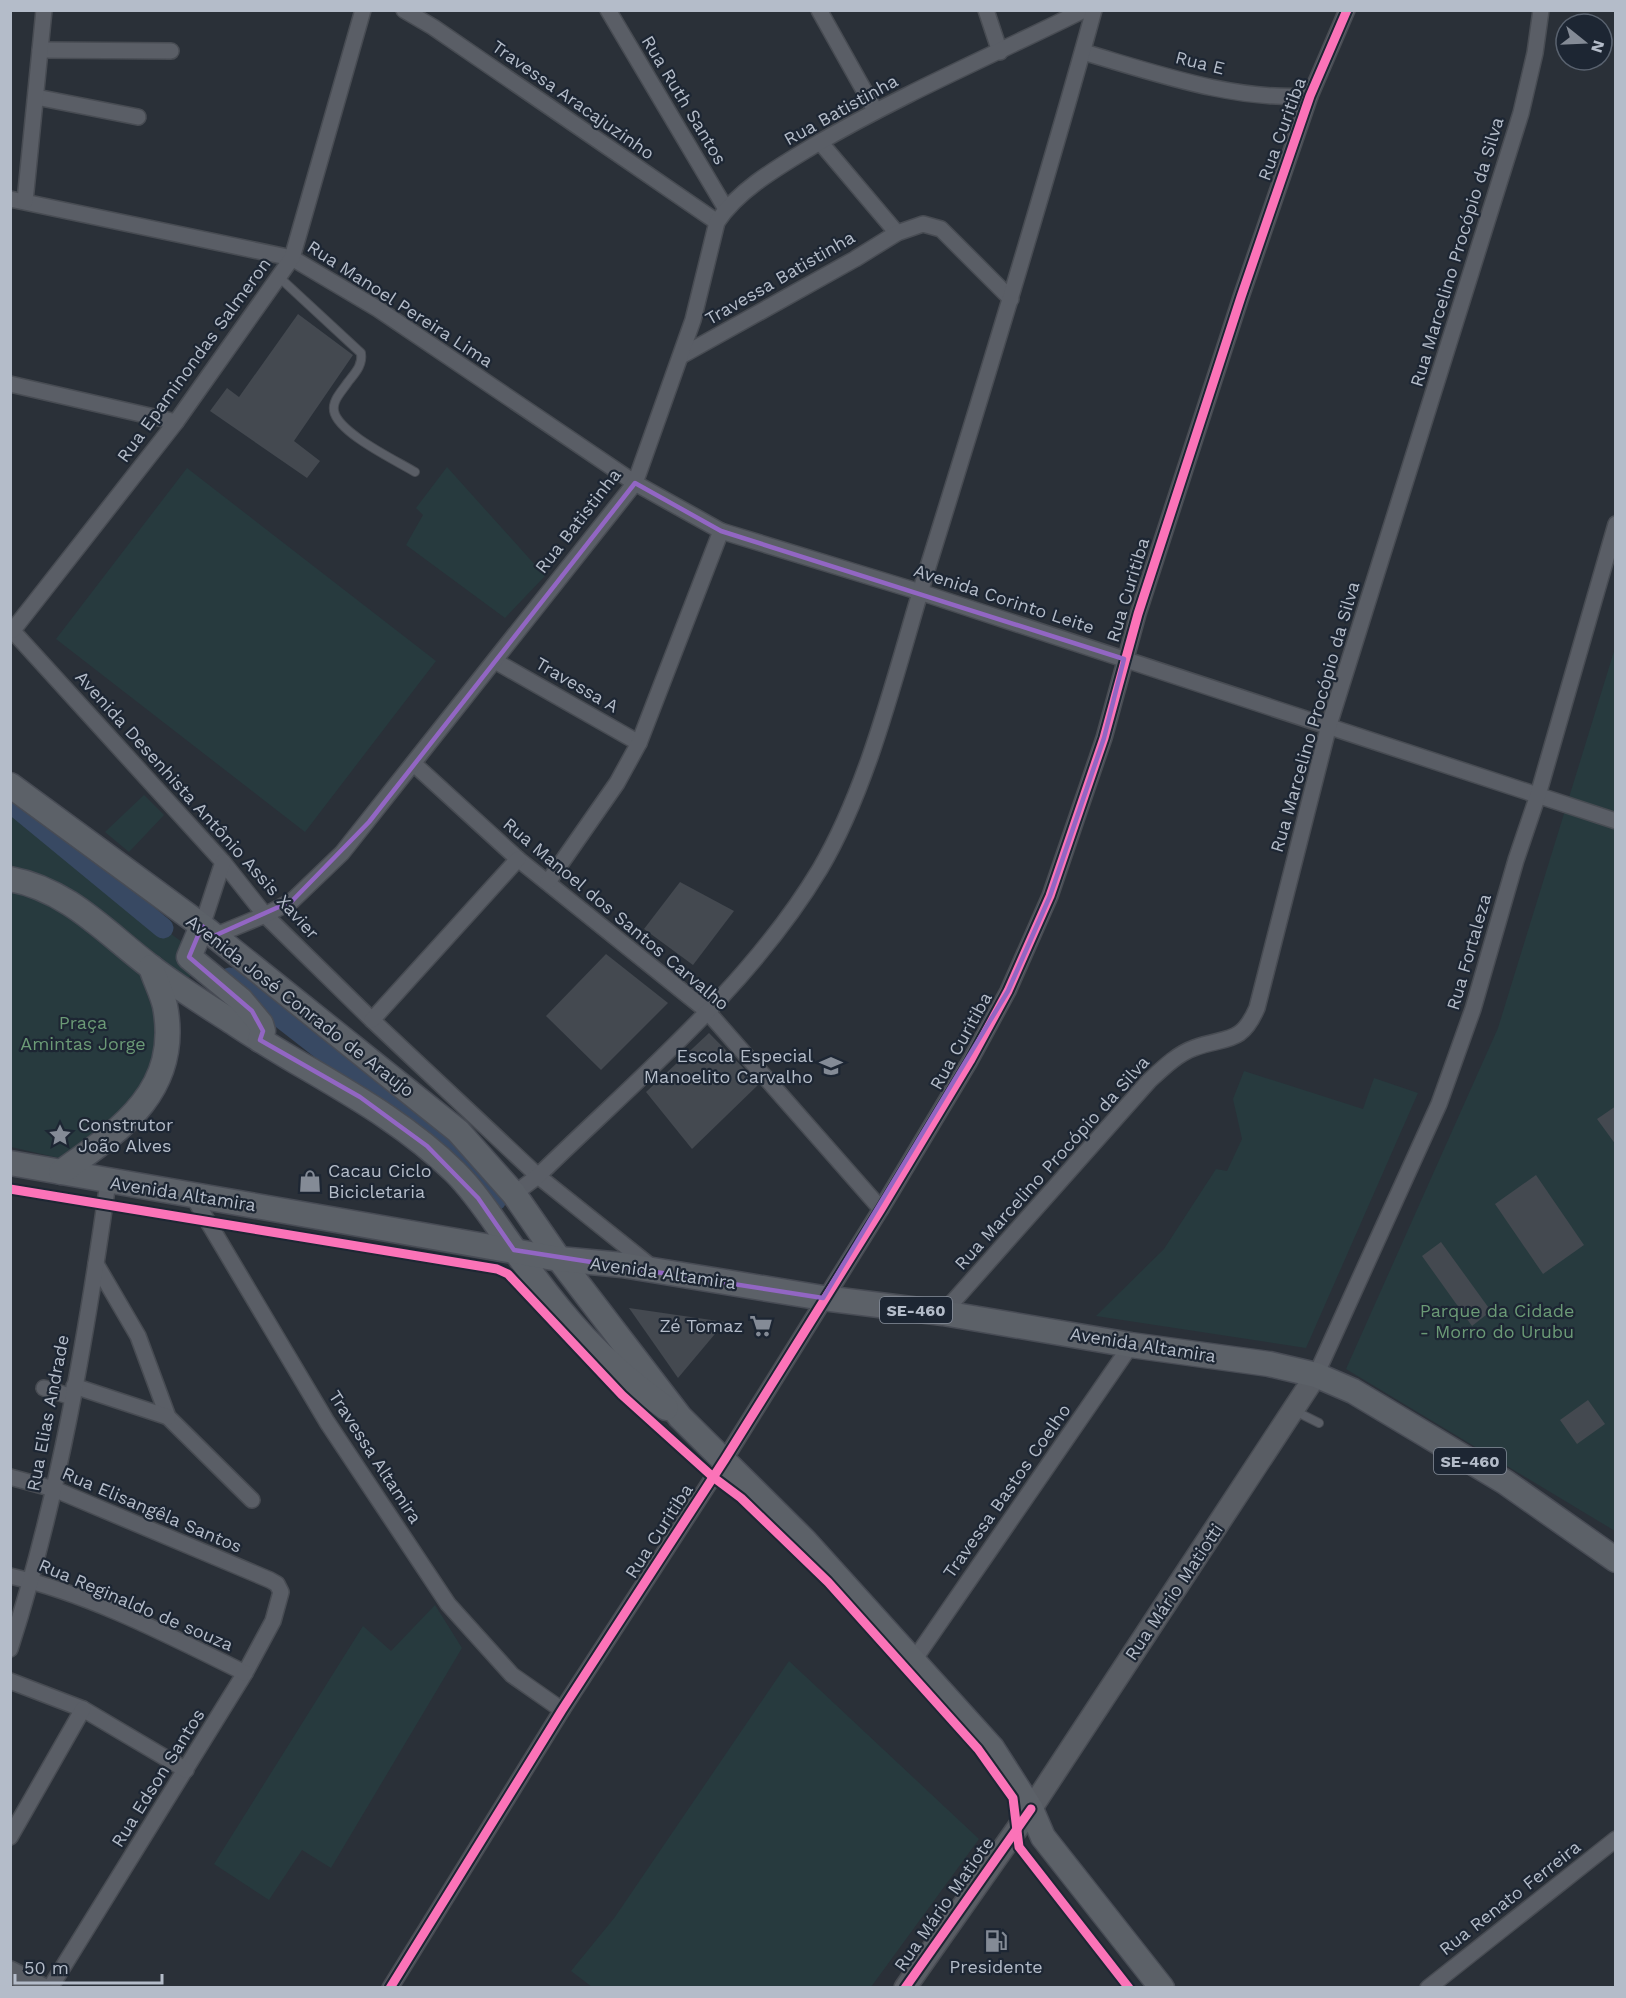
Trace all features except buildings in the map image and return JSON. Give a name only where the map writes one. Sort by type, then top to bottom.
[{"type":"main road","name":"Avenida José Conrado de Araujo","points":[[10,785],[208,931],[458,1131],[514,1194],[559,1258],[680,1418]]},
{"type":"main road","name":"Avenida José Conrado de Araujo","points":[[16,880],[72,903],[151,967],[260,1041],[360,1097],[427,1146],[457,1174],[478,1198],[560,1312],[603,1360],[629,1383],[680,1418]]},
{"type":"main road","points":[[208,931],[189,957],[252,1011],[263,1031],[260,1041]]},
{"type":"main road","points":[[61,1173],[133,1117],[149,1097],[161,1072],[166,1050],[165,1014],[151,967]]},
{"type":"main road","name":"Avenida Altamira","points":[[10,1163],[108,1182],[559,1258],[823,1298],[943,1313],[1131,1345],[1269,1364],[1316,1375]]},
{"type":"main road","name":"Rua Mário Matiotti","points":[[1031,1809],[1295,1411],[1316,1375]]},
{"type":"main road","name":"SE-460","points":[[1316,1375],[1353,1391],[1506,1482],[1616,1560]]},
{"type":"main road","points":[[680,1418],[725,1459],[805,1540],[992,1748],[1031,1809],[1043,1837],[1162,1988]]},
{"type":"main road","name":"Rua Mário Matiote","points":[[905,1988],[1031,1809]]},
{"type":"main road","points":[[10,1972],[41,1988]]},
{"type":"street","points":[[18,200],[36,97],[44,10]]},
{"type":"street","name":"Rua Epaminondas Salmeron","points":[[12,629],[176,422],[292,258],[363,10]]},
{"type":"street","name":"Travessa Aracajuzinho","points":[[404,10],[433,27],[717,222]]},
{"type":"street","name":"Rua Ruth Santos","points":[[608,10],[726,209]]},
{"type":"street","points":[[819,10],[875,110]]},
{"type":"street","points":[[986,10],[1000,52],[1084,10]]},
{"type":"street","points":[[514,1194],[538,1176],[707,1011],[771,939],[821,866],[848,811],[874,740],[1011,299],[1094,10]]},
{"type":"street","name":"Rua Curitiba","points":[[390,1988],[562,1710],[725,1459],[823,1298],[881,1209],[970,1061],[1008,991],[1050,896],[1104,738],[1124,659],[1167,520],[1310,96],[1347,10]]},
{"type":"street","name":"Rua Marcelino Procópio da Silva","points":[[943,1313],[1149,1081],[1185,1052],[1234,1038],[1251,1021],[1257,1008],[1329,725],[1521,113],[1535,53],[1541,10]]},
{"type":"street","points":[[40,50],[171,51]]},
{"type":"street","name":"Rua Batistinha","points":[[208,931],[265,915],[292,901],[342,854],[635,483],[681,356],[717,222],[726,209],[784,164],[875,110],[1000,52]]},
{"type":"street","name":"Rua E","points":[[1083,52],[1222,89],[1274,98],[1310,96]]},
{"type":"street","points":[[36,97],[138,117]]},
{"type":"street","points":[[820,142],[897,232]]},
{"type":"street","name":"Rua Manoel Pereira Lima","points":[[18,200],[292,258],[378,309],[635,483]]},
{"type":"street","name":"Travessa Batistinha","points":[[681,356],[855,259],[897,232],[923,224],[937,226],[1011,299]]},
{"type":"street","points":[[10,384],[176,422]]},
{"type":"street","name":"Avenida Corinto Leite","points":[[635,483],[721,531],[920,592],[1616,821]]},
{"type":"street","name":"Rua Fortaleza","points":[[1316,1375],[1439,1104],[1473,1009],[1516,860],[1538,795],[1616,524]]},
{"type":"street","points":[[548,882],[617,783],[639,743],[721,531]]},
{"type":"street","name":"Avenida Desenhista Antônio Assis Xavier","points":[[12,629],[223,862],[265,915],[372,1020],[538,1176],[659,1272]]},
{"type":"street","name":"Travessa A","points":[[495,661],[639,743]]},
{"type":"street","name":"Rua Manoel dos Santos Carvalho","points":[[414,764],[518,859],[707,1011],[881,1209]]},
{"type":"street","points":[[372,1020],[518,859]]},
{"type":"street","points":[[208,931],[223,862]]},
{"type":"street","name":"Rua Elias Andrade","points":[[10,1649],[32,1581],[54,1489],[96,1264],[108,1182]]},
{"type":"street","name":"Travessa Altamira","points":[[192,1195],[327,1422],[448,1604],[512,1675],[562,1710]]},
{"type":"street","points":[[96,1264],[138,1336],[168,1417],[252,1500]]},
{"type":"street","name":"Travessa Bastos Coelho","points":[[914,1660],[1131,1345]]},
{"type":"street","points":[[44,1388],[73,1392],[168,1417]]},
{"type":"street","name":"Rua Elisangêla Santos","points":[[10,1477],[54,1489],[277,1584]]},
{"type":"street","name":"Rua Reginaldo de souza","points":[[10,1576],[32,1581],[178,1640],[245,1673]]},
{"type":"street","name":"Rua Edson Santos","points":[[50,1988],[245,1673],[278,1610],[281,1592],[277,1584]]},
{"type":"street","points":[[10,1681],[83,1709],[186,1770]]},
{"type":"street","points":[[10,1837],[83,1709]]},
{"type":"street","name":"Rua Renato Ferreira","points":[[1437,1985],[1616,1839]]},
{"type":"lane","points":[[280,278],[361,353],[361,365],[337,398],[334,410],[336,416],[356,436],[415,472]]},
{"type":"lane","points":[[1295,1411],[1319,1423]]},
{"type":"highlighted area","points":[[635,483],[721,531],[1124,659],[1104,738],[1050,896],[1008,991],[823,1298],[514,1250],[478,1198],[427,1146],[360,1097],[260,1040],[263,1031],[252,1011],[189,957],[202,926],[214,936],[292,901],[369,822]]},
{"type":"green space","points":[[447,467],[545,576],[505,618],[406,545],[423,515],[416,508]]},
{"type":"green space","points":[[187,468],[436,661],[305,832],[56,639]]},
{"type":"green space","name":"Parque da Cidade - Morro do Urubu","points":[[1615,648],[1615,1531],[1346,1369],[1498,1028]]},
{"type":"green space","points":[[144,795],[164,815],[129,852],[105,832]]},
{"type":"green space","name":"Praça Amintas Jorge","points":[[10,802],[163,928],[205,959],[187,980],[159,961],[143,983],[154,1014],[157,1044],[149,1071],[133,1106],[59,1158],[11,1147]]},
{"type":"green space","points":[[1244,1071],[1363,1109],[1374,1078],[1418,1093],[1306,1348],[1096,1316],[1164,1249],[1216,1169],[1227,1171],[1242,1139],[1233,1099]]},
{"type":"green space","points":[[435,1605],[462,1648],[331,1868],[302,1850],[269,1900],[214,1864],[363,1626],[391,1651]]},
{"type":"green space","points":[[789,1661],[979,1839],[871,1987],[592,1987],[571,1971],[615,1917]]},
{"type":"waterway","points":[[10,802],[163,928]]},
{"type":"waterway","points":[[230,978],[433,1136],[496,1200]]},
{"type":"cycle path","points":[[390,1988],[562,1710],[725,1459],[881,1209],[970,1061],[1008,991],[1050,896],[1104,738],[1138,614],[1241,297],[1310,96],[1347,10]]},
{"type":"cycle path","points":[[10,1189],[497,1269],[508,1274],[622,1395],[713,1477],[741,1498],[828,1582],[978,1749],[1013,1798],[1019,1847],[1129,1988]]},
{"type":"cycle path","points":[[905,1988],[1031,1809]]},
{"type":"place","name":"Escola Especial Manoelito Carvalho","points":[[831,1066]]},
{"type":"place","name":"Construtor João Alves","points":[[60,1135]]},
{"type":"place","name":"Cacau Ciclo Bicicletaria","points":[[310,1181]]},
{"type":"place","name":"Zé Tomaz","points":[[761,1326]]},
{"type":"place","name":"Presidente","points":[[996,1941]]}]
